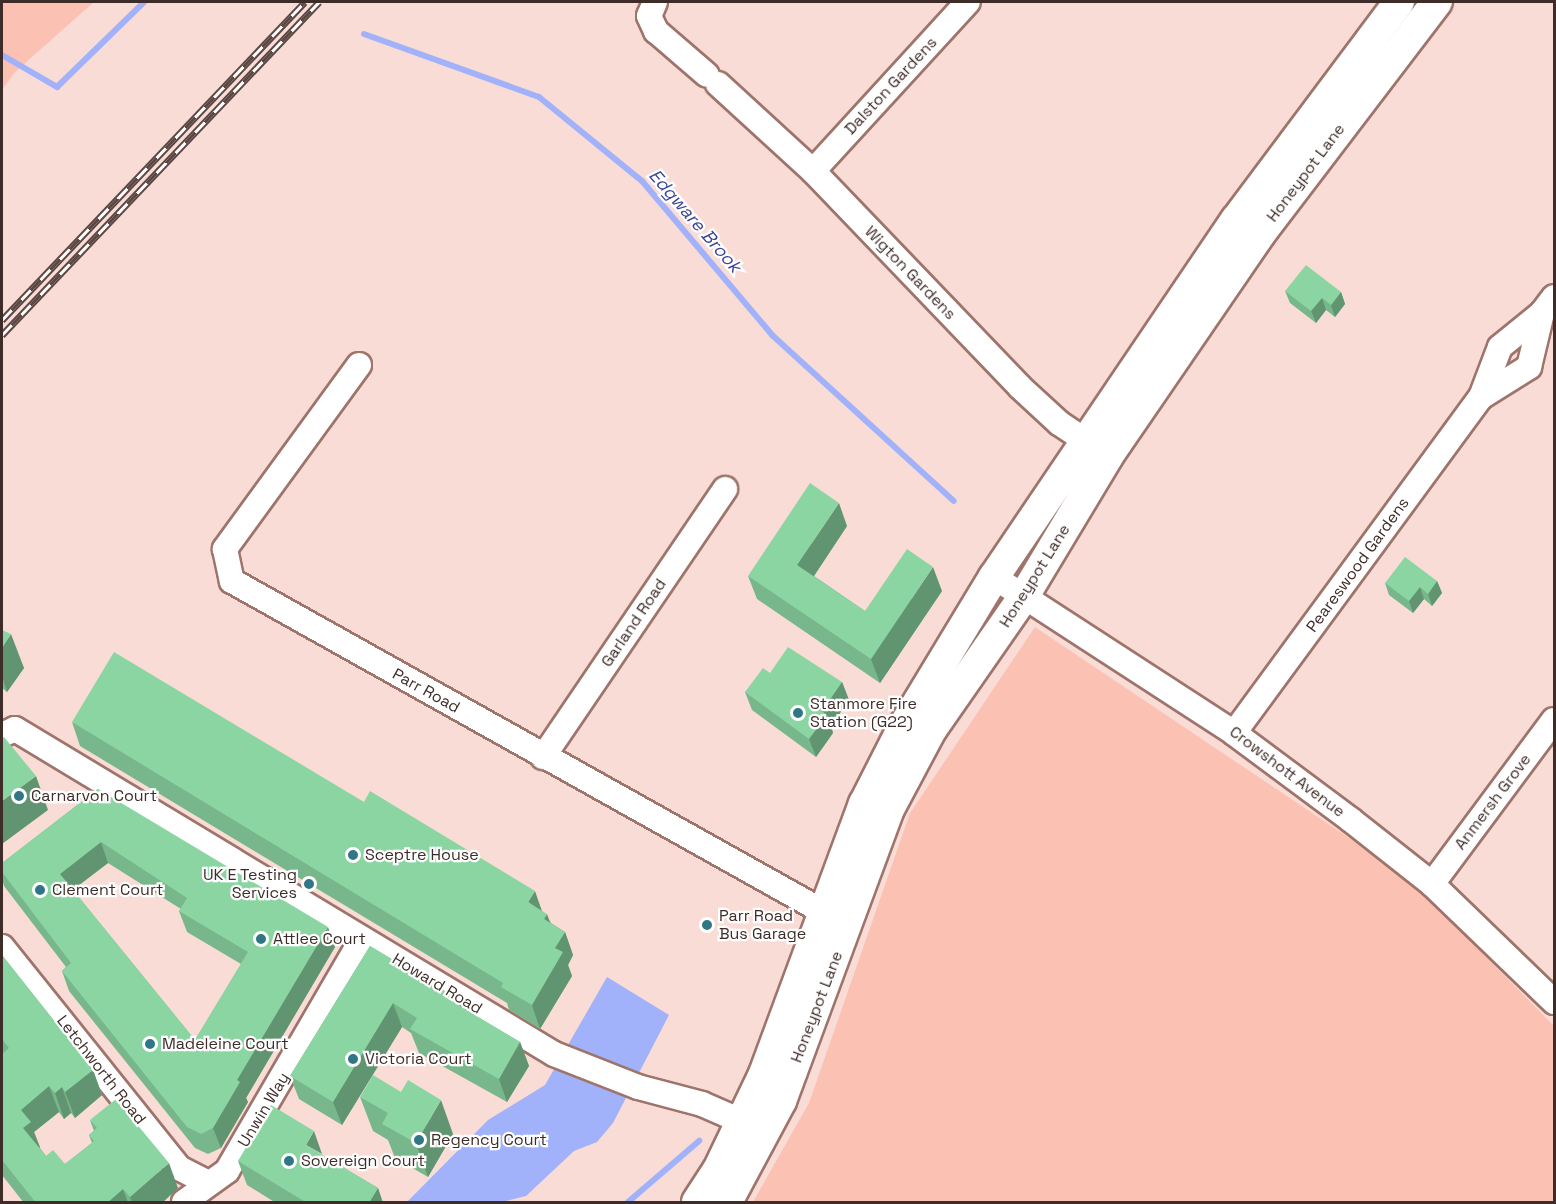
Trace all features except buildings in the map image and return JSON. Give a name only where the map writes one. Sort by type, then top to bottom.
[{"type":"main road","name":"Honeypot Lane","points":[[727,1203],[836,919],[888,811],[931,730],[1024,596],[1097,448],[1236,220],[1399,2]]},
{"type":"main road","name":"Honeypot Lane","points":[[836,919],[864,804],[894,744],[994,577],[1097,448],[1437,2]]},
{"type":"main road","name":"Honeypot Lane","points":[[697,1203],[755,1126]]},
{"type":"street","name":"Dalston Gardens","points":[[813,171],[968,2]]},
{"type":"street","name":"Wigton Gardens","points":[[652,9],[656,31],[813,171],[1020,387],[1097,448]]},
{"type":"street","name":"Peareswood Gardens","points":[[1481,397],[1528,367],[1548,305]]},
{"type":"street","name":"Peareswood Gardens","points":[[1234,733],[1481,397],[1500,347],[1548,305]]},
{"type":"street","name":"Parr Road","points":[[359,365],[225,549],[232,581],[836,919]]},
{"type":"street","name":"Garland Road","points":[[543,757],[725,489]]},
{"type":"street","name":"Crowshott Avenue","points":[[994,577],[1234,733],[1432,884],[1554,1002]]},
{"type":"street","name":"Anmersh Grove","points":[[1432,884],[1554,720]]},
{"type":"street","name":"Howard Road","points":[[2,735],[15,729],[554,1054],[638,1087],[702,1104],[755,1126]]},
{"type":"street","name":"Unwin Way","points":[[184,1203],[227,1171],[362,939]]},
{"type":"street","name":"Letchworth Road","points":[[2,947],[179,1168],[208,1183]]},
{"type":"shaded area","points":[[2,2],[94,2],[15,72],[2,90]]},
{"type":"shaded area","points":[[1035,627],[1409,878],[1554,1026],[1554,1202],[753,1202],[809,1103],[910,813]]},
{"type":"water","points":[[607,977],[669,1015],[613,1123],[597,1142],[574,1151],[526,1196],[502,1202],[407,1202],[488,1120],[545,1085]]},
{"type":"waterway","name":"Edgware Brook","points":[[2,55],[57,87],[144,2]]},
{"type":"waterway","name":"Edgware Brook","points":[[364,34],[539,97],[642,181],[772,335],[954,501]]},
{"type":"waterway","points":[[628,1202],[699,1141]]},
{"type":"railway","points":[[2,320],[305,2]]},
{"type":"railway","points":[[2,335],[319,2]]},
{"type":"place","name":"Stanmore Fire Station (G22)","points":[[798,713]]},
{"type":"place","name":"Carnarvon Court","points":[[19,796]]},
{"type":"place","name":"Sceptre House","points":[[353,855]]},
{"type":"place","name":"UK E Testing Services","points":[[309,884]]},
{"type":"place","name":"Clement Court","points":[[40,890]]},
{"type":"place","name":"Parr Road Bus Garage","points":[[707,925]]},
{"type":"place","name":"Attlee Court","points":[[261,939]]},
{"type":"place","name":"Madeleine Court","points":[[150,1044]]},
{"type":"place","name":"Victoria Court","points":[[353,1059]]},
{"type":"place","name":"Regency Court","points":[[419,1140]]},
{"type":"place","name":"Sovereign Court","points":[[289,1161]]}]
